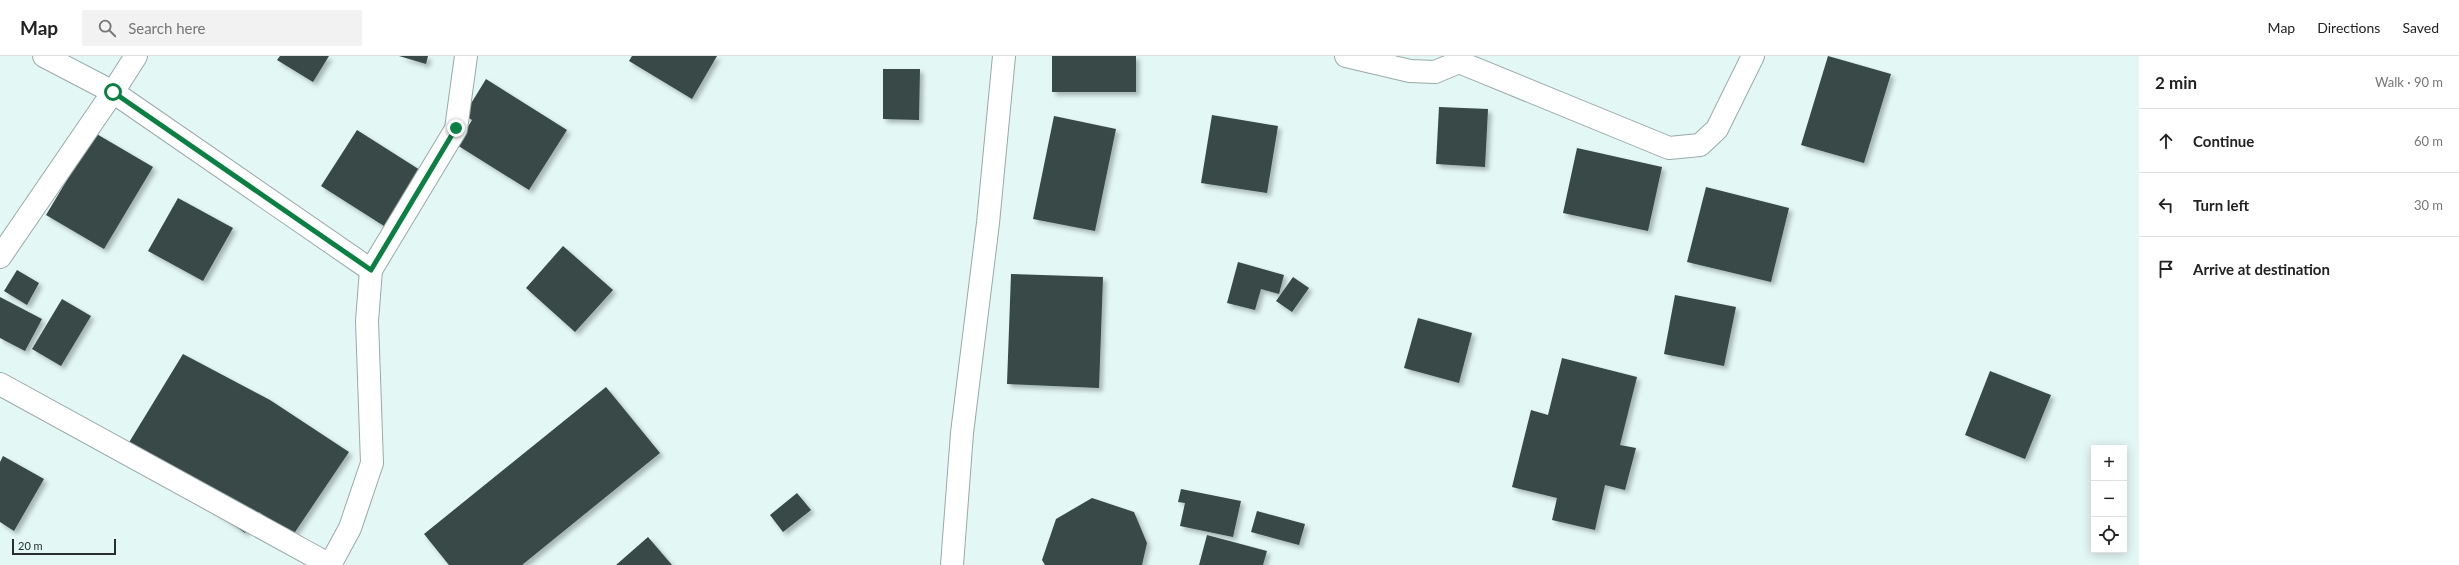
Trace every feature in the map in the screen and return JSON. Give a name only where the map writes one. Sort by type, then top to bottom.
[{"type":"street","points":[[44,56],[113,92],[371,270]]},
{"type":"street","points":[[0,257],[136,56]]},
{"type":"street","points":[[0,384],[330,565],[350,528],[372,463],[367,321],[371,270],[456,128],[466,56]]},
{"type":"street","points":[[952,565],[962,433],[988,223],[1004,56]]},
{"type":"street","points":[[1346,56],[1410,71],[1435,72],[1460,59],[1669,148],[1700,145],[1717,128],[1753,56]]},
{"type":"building","points":[[280,56],[329,56],[313,82],[277,60]]},
{"type":"building","points":[[399,56],[428,56],[426,64]]},
{"type":"building","points":[[632,56],[717,56],[692,99],[629,61]]},
{"type":"building","points":[[1052,56],[1136,56],[1136,92],[1052,92]]},
{"type":"building","points":[[1828,56],[1891,74],[1864,163],[1801,145]]},
{"type":"building","points":[[883,69],[920,69],[919,120],[883,119]]},
{"type":"building","points":[[486,79],[567,130],[529,190],[457,145],[472,120],[464,115]]},
{"type":"building","points":[[1439,107],[1488,109],[1485,167],[1436,164]]},
{"type":"building","points":[[1212,115],[1278,126],[1267,193],[1201,183]]},
{"type":"building","points":[[1054,116],[1116,129],[1095,231],[1033,219]]},
{"type":"building","points":[[357,130],[420,170],[384,226],[321,186]]},
{"type":"building","points":[[95,133],[153,167],[104,249],[46,215]]},
{"type":"building","points":[[1577,148],[1662,167],[1648,231],[1563,213]]},
{"type":"building","points":[[1706,187],[1789,208],[1771,282],[1687,262]]},
{"type":"building","points":[[178,198],[233,228],[203,281],[148,251]]},
{"type":"building","points":[[563,246],[613,290],[575,332],[526,288]]},
{"type":"building","points":[[1238,262],[1284,275],[1279,294],[1261,289],[1255,310],[1227,303]]},
{"type":"building","points":[[17,270],[39,283],[27,305],[4,291]]},
{"type":"building","points":[[1011,274],[1103,277],[1099,388],[1007,384]]},
{"type":"building","points":[[1293,277],[1309,288],[1292,312],[1276,301]]},
{"type":"building","points":[[1675,295],[1736,307],[1724,366],[1664,354]]},
{"type":"building","points":[[0,297],[42,319],[25,351],[0,338]]},
{"type":"building","points":[[62,299],[91,316],[61,366],[32,349]]},
{"type":"building","points":[[1418,318],[1472,333],[1459,383],[1404,368]]},
{"type":"building","points":[[183,354],[270,400],[349,452],[293,535],[259,512],[245,533],[125,449]]},
{"type":"building","points":[[1562,358],[1637,377],[1620,445],[1636,448],[1625,490],[1605,485],[1595,530],[1552,520],[1557,498],[1512,487],[1531,410],[1548,415]]},
{"type":"building","points":[[1990,371],[2051,395],[2025,459],[1965,435]]},
{"type":"building","points":[[606,387],[660,453],[522,565],[449,565],[424,534]]},
{"type":"building","points":[[3,456],[44,479],[14,531],[0,522],[0,462]]},
{"type":"building","points":[[1181,489],[1241,501],[1233,537],[1180,526],[1185,503],[1178,502]]},
{"type":"building","points":[[797,493],[811,510],[783,532],[770,515]]},
{"type":"building","points":[[1092,498],[1134,512],[1147,543],[1142,565],[1045,565],[1042,560],[1056,519]]},
{"type":"building","points":[[1257,511],[1305,524],[1299,545],[1251,532]]},
{"type":"building","points":[[1207,535],[1267,551],[1263,565],[1199,565]]},
{"type":"building","points":[[648,537],[672,565],[616,565]]},
{"type":"route","points":[[113,92],[371,270],[456,128]]}]
